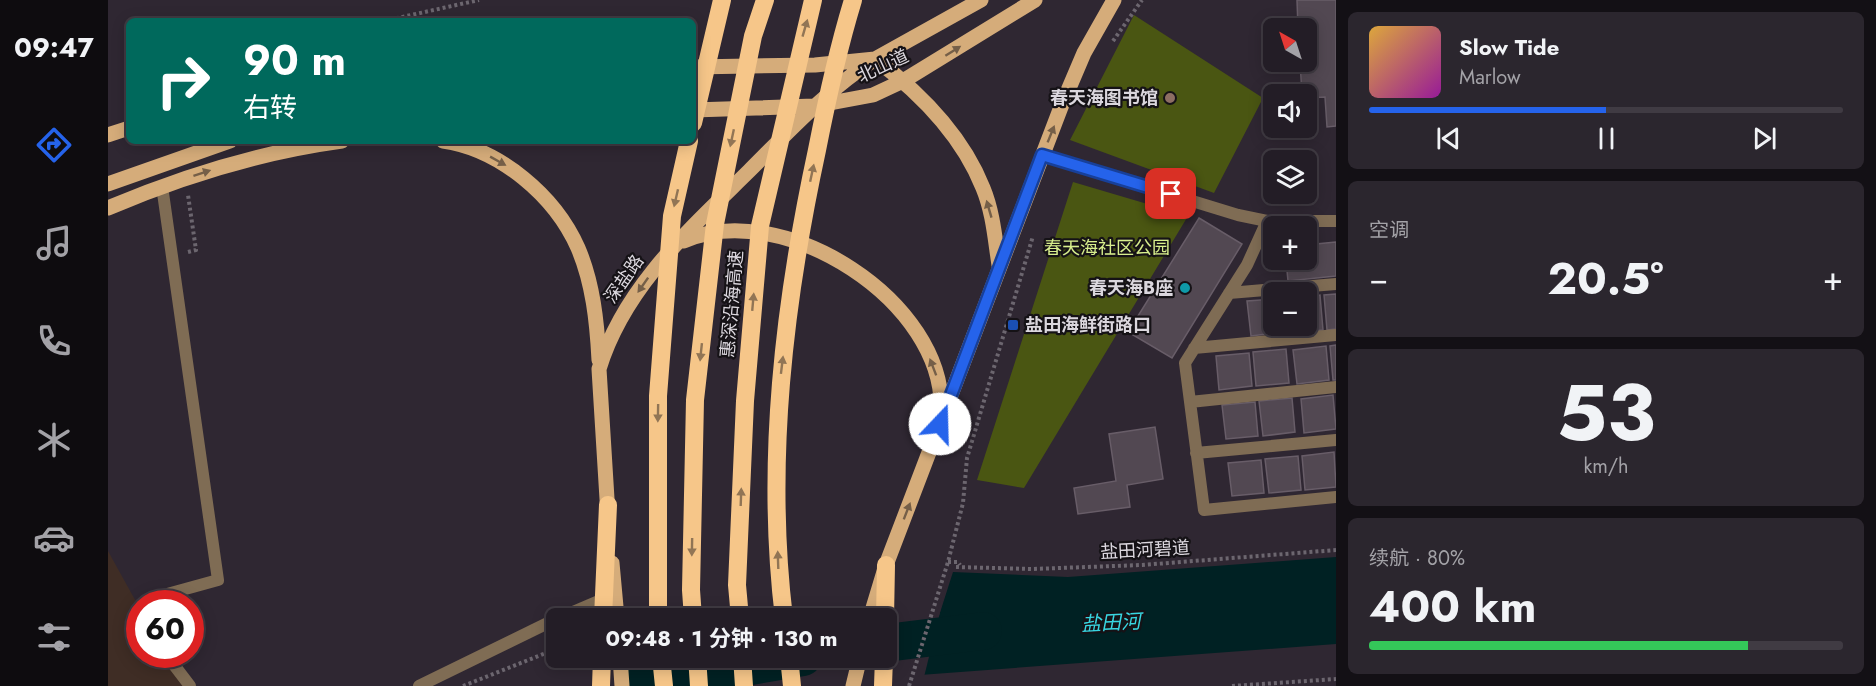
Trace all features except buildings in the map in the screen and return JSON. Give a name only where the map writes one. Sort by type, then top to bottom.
[{"type":"highway","points":[[696,110],[722,0]]},
{"type":"highway","name":"惠深沿海高速","points":[[692,608],[695,400],[715,224],[753,36],[765,0]]},
{"type":"highway","name":"惠深沿海高速","points":[[739,608],[737,585],[745,401],[760,226],[813,0]]},
{"type":"highway","points":[[783,608],[777,564],[778,399],[799,231],[838,48],[853,0]]},
{"type":"highway","points":[[658,608],[658,396],[672,216],[688,144]]},
{"type":"highway","points":[[608,505],[611,608]]},
{"type":"highway","points":[[885,608],[886,566]]},
{"type":"highway","points":[[601,686],[602,668]]},
{"type":"highway","points":[[662,668],[663,686]]},
{"type":"highway","points":[[698,668],[699,686]]},
{"type":"highway","points":[[743,668],[744,686]]},
{"type":"highway","points":[[790,668],[792,686]]},
{"type":"highway","points":[[883,686],[884,668]]},
{"type":"main road","name":"北山道","points":[[696,67],[815,65],[875,58],[981,0]]},
{"type":"main road","name":"北山道","points":[[696,110],[814,106],[873,95],[903,81],[1035,0]]},
{"type":"main road","points":[[873,608],[886,566],[1042,155],[1084,53],[1114,0]]},
{"type":"main road","points":[[875,58],[903,81],[948,130],[978,179],[992,220],[999,267]]},
{"type":"main road","name":"深盐路","points":[[608,505],[599,369],[605,349],[622,316],[646,280],[676,244],[814,106],[875,58]]},
{"type":"main road","points":[[108,135],[126,129]]},
{"type":"main road","points":[[108,184],[221,144]]},
{"type":"main road","points":[[108,208],[162,186],[253,158],[320,144]]},
{"type":"main road","points":[[454,144],[479,151],[505,165],[548,202],[565,225],[578,247],[587,274],[598,331],[599,369]]},
{"type":"main road","points":[[676,244],[709,232],[754,232],[801,245],[862,275],[905,316],[927,353],[941,397],[940,424]]},
{"type":"main road","points":[[621,668],[622,686]]},
{"type":"main road","points":[[853,686],[857,668]]},
{"type":"street","points":[[1042,155],[1238,215],[1263,219]]},
{"type":"street","points":[[162,186],[218,580],[182,590]]},
{"type":"street","points":[[1317,221],[1336,221]]},
{"type":"street","points":[[1263,229],[1247,265],[1185,363],[1204,510],[1336,497]]},
{"type":"street","points":[[1229,293],[1336,284]]},
{"type":"street","points":[[1194,348],[1336,335]]},
{"type":"street","points":[[1190,402],[1336,387]]},
{"type":"street","points":[[1196,453],[1336,440]]},
{"type":"street","points":[[419,686],[546,625]]},
{"type":"street","points":[[176,668],[190,686]]},
{"type":"path","points":[[398,18],[479,0]]},
{"type":"path","points":[[1112,43],[1142,0]]},
{"type":"path","points":[[909,686],[948,562],[963,503],[967,458],[1036,224]]},
{"type":"path","name":"盐田河碧道","points":[[948,562],[958,562],[958,566],[1032,569],[1142,565],[1336,550]]},
{"type":"path","points":[[463,686],[546,652]]},
{"type":"path","points":[[1232,686],[1336,678]]},
{"type":"shaded area","points":[[108,551],[130,590],[126,590],[126,668],[176,668],[190,686],[108,686]]},
{"type":"green space","points":[[1134,15],[1263,98],[1214,193],[1070,140]]},
{"type":"green space","name":"春天海社区公园","points":[[1073,182],[1188,216],[1024,488],[977,480]]},
{"type":"water","points":[[1336,557],[1336,644],[920,675],[953,572],[1068,577]]},
{"type":"pier","points":[[950,572],[924,677],[919,677],[917,674]]},
{"type":"waterway","name":"盐田河","points":[[897,642],[983,631]]},
{"type":"waterway","name":"盐田河","points":[[635,686],[739,668]]},
{"type":"place","name":"春天海图书馆","points":[[1170,98]]},
{"type":"place","name":"春天海B座","points":[[1185,288]]},
{"type":"place","name":"盐田海鲜街路口","points":[[1013,325]]},
{"type":"route","points":[[940,424],[1042,155],[1171,194]]}]
